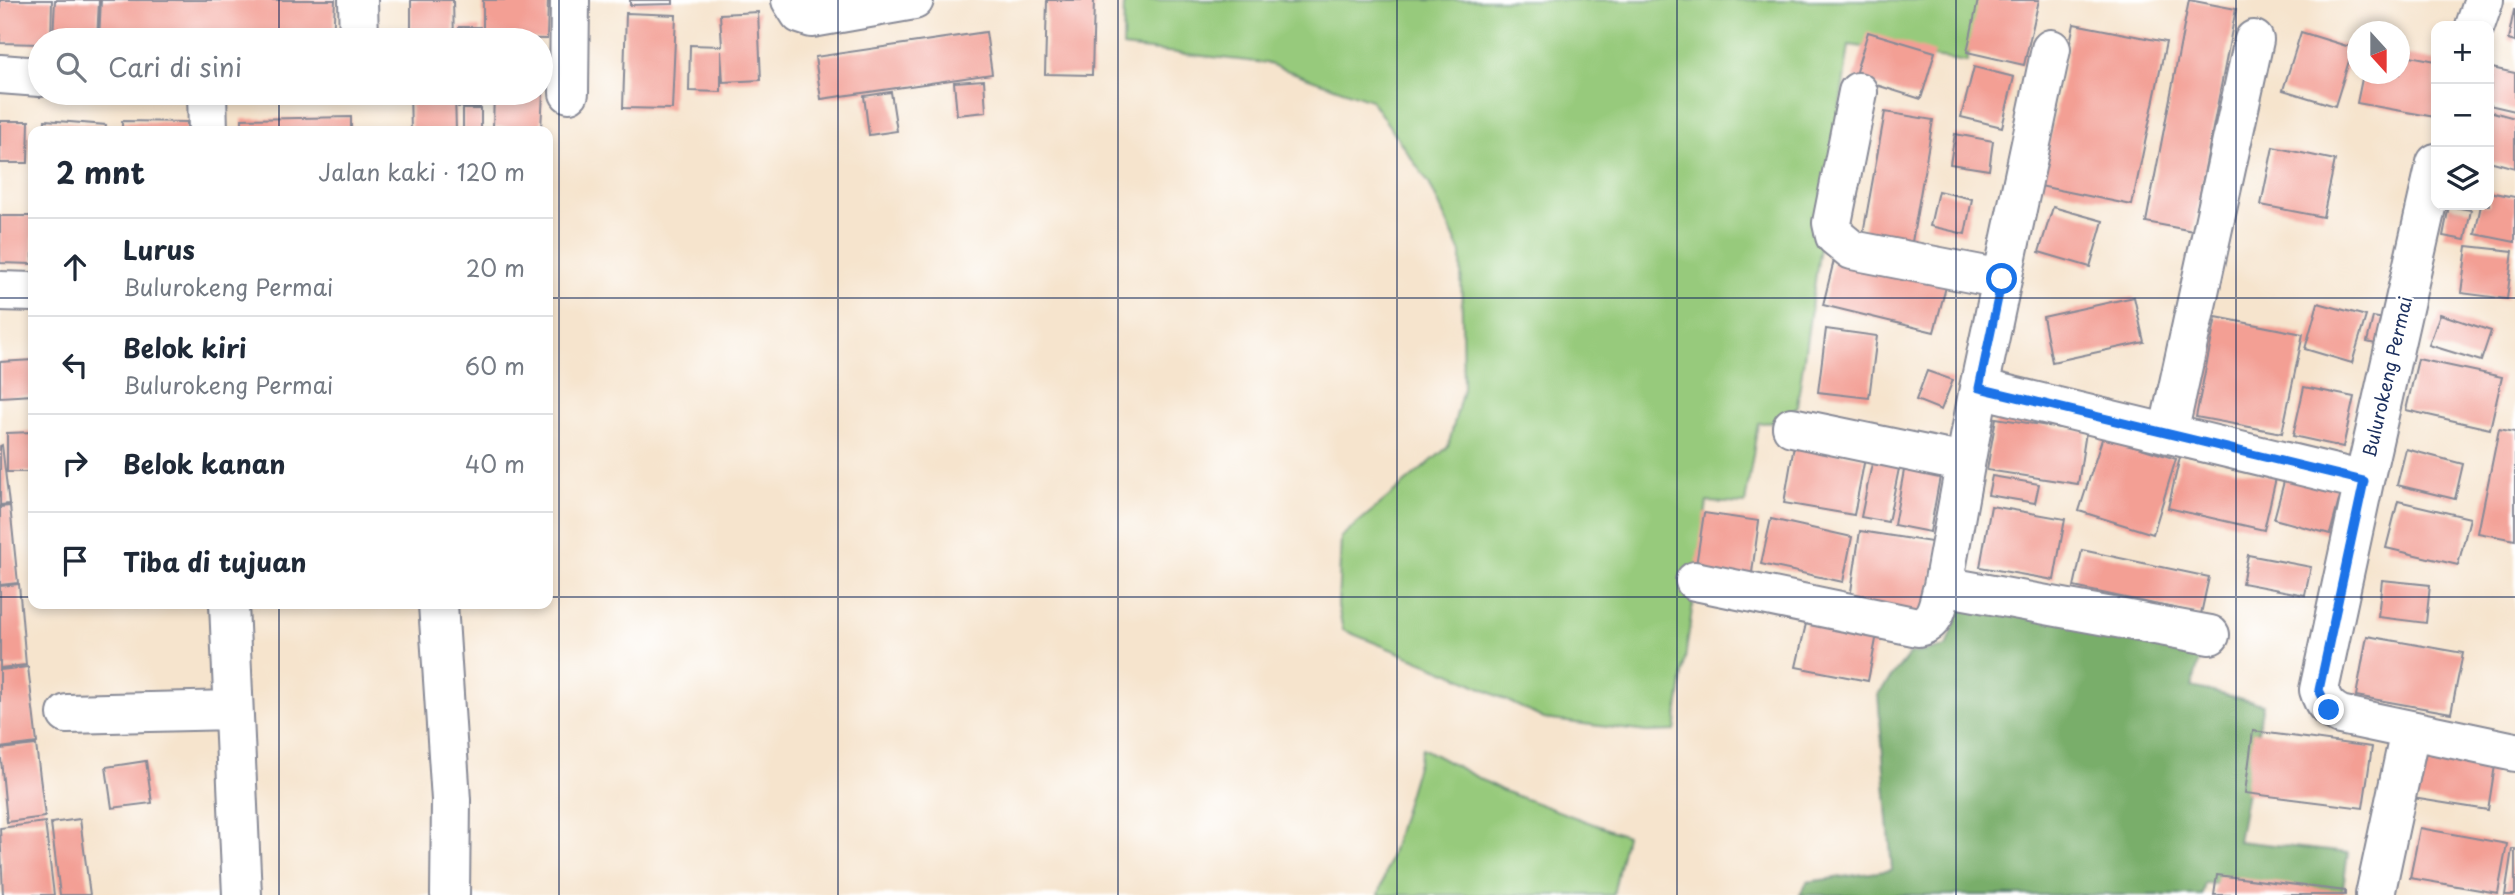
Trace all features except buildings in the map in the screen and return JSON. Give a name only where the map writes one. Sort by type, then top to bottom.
[{"type":"street","points":[[358,0],[359,28]]},
{"type":"street","points":[[569,93],[570,0]]},
{"type":"street","points":[[791,0],[800,14],[812,18],[914,0]]},
{"type":"street","points":[[2478,21],[2484,0]]},
{"type":"street","points":[[2168,434],[2254,40]]},
{"type":"street","points":[[1695,581],[1918,627],[1933,619],[1942,586],[1979,388],[2051,49]]},
{"type":"street","points":[[0,75],[28,76]]},
{"type":"street","points":[[1858,92],[1832,223],[1835,236],[1852,250],[2002,279]]},
{"type":"street","points":[[207,105],[208,126]]},
{"type":"street","name":"Bulurokeng Permai","points":[[1979,388],[2364,481],[2431,185]]},
{"type":"street","points":[[0,291],[28,292]]},
{"type":"street","points":[[1792,427],[1965,463]]},
{"type":"street","points":[[2364,481],[2319,690],[2329,710],[2410,731],[2515,752]]},
{"type":"street","points":[[1942,586],[2210,635]]},
{"type":"street","points":[[229,609],[242,895]]},
{"type":"street","points":[[438,609],[451,800],[450,895]]},
{"type":"street","points":[[67,714],[233,710]]},
{"type":"street","points":[[2375,895],[2410,731]]},
{"type":"green space","points":[[1124,0],[1980,0],[1967,62],[1849,45],[1797,406],[1782,422],[1758,423],[1745,504],[1707,502],[1675,731],[1647,732],[1544,719],[1457,676],[1343,630],[1338,606],[1341,537],[1448,447],[1463,389],[1461,253],[1430,185],[1371,100],[1266,63],[1123,47]]},
{"type":"green space","points":[[1965,594],[2206,636],[2192,687],[2263,704],[2238,841],[2348,853],[2342,895],[2205,883],[2202,895],[1800,895],[1807,882],[1892,870],[1878,694],[1910,654],[1947,647]]},
{"type":"green space","points":[[1422,748],[1501,790],[1626,836],[1613,895],[1379,895]]},
{"type":"route","points":[[2002,279],[1979,388],[2364,481],[2319,690],[2322,701],[2329,710]]}]
